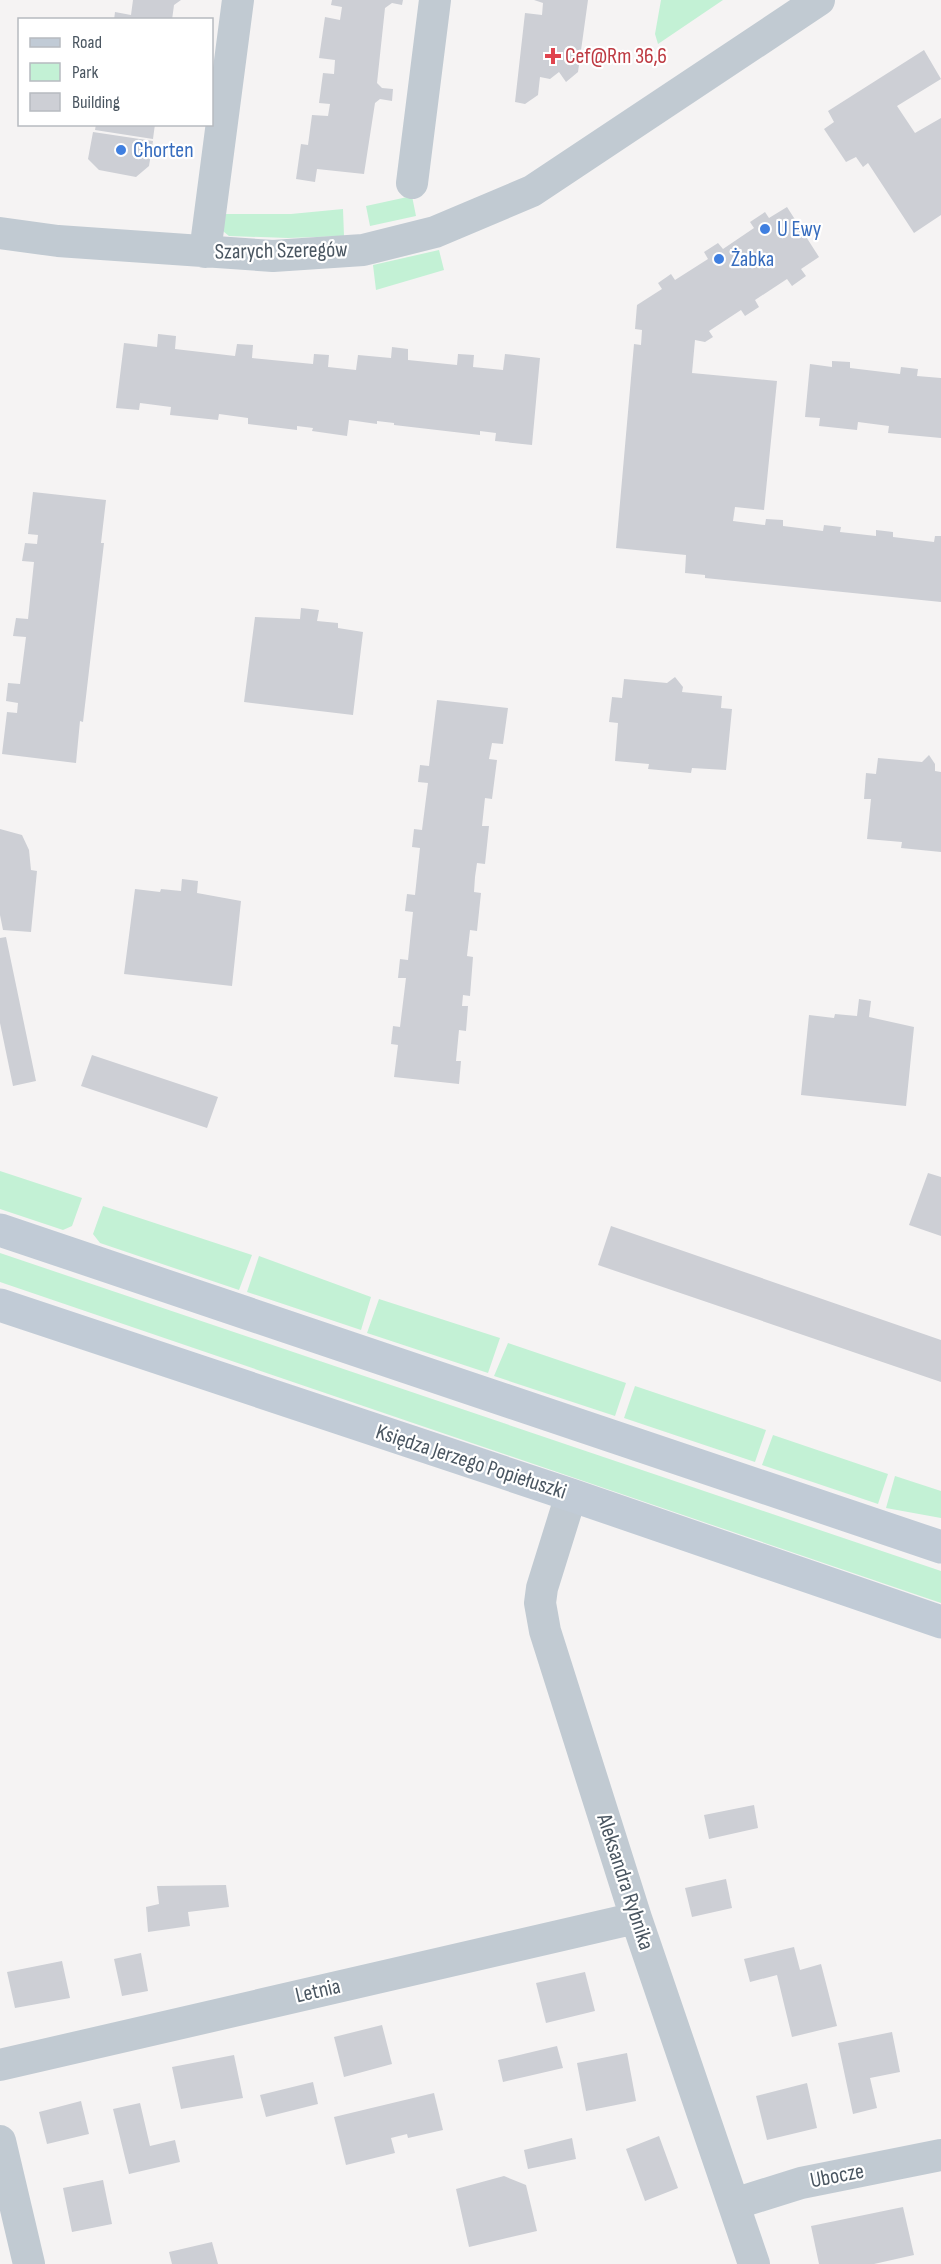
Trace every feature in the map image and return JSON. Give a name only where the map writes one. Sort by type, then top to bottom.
[{"type":"main road","points":[[0,1230],[941,1547]]},
{"type":"main road","name":"Księdza Jerzego Popiełuszki","points":[[0,1305],[571,1495],[941,1622]]},
{"type":"street","points":[[205,252],[238,0]]},
{"type":"street","points":[[412,183],[435,0]]},
{"type":"street","name":"Szarych Szeregów","points":[[0,233],[58,241],[273,256],[363,250],[435,232],[532,191],[819,0]]},
{"type":"street","name":"Aleksandra Rybnika","points":[[571,1495],[542,1588],[541,1610],[545,1631],[636,1918],[754,2264]]},
{"type":"street","name":"Letnia","points":[[0,2065],[636,1918]]},
{"type":"street","points":[[0,2141],[29,2264]]},
{"type":"street","name":"Ubocze","points":[[734,2204],[801,2183],[941,2155]]},
{"type":"green space","points":[[661,0],[723,0],[658,44],[655,34]]},
{"type":"green space","points":[[412,196],[416,216],[370,226],[366,206]]},
{"type":"green space","points":[[343,209],[344,236],[288,238],[229,236],[218,227],[224,214],[291,214]]},
{"type":"green space","points":[[439,250],[444,270],[376,290],[373,265]]},
{"type":"green space","points":[[0,1171],[82,1198],[72,1226],[63,1230],[0,1209]]},
{"type":"green space","points":[[103,1206],[252,1255],[239,1290],[100,1243],[93,1234]]},
{"type":"green space","points":[[0,1253],[941,1571],[941,1603],[0,1282]]},
{"type":"green space","points":[[259,1256],[371,1297],[361,1330],[247,1292]]},
{"type":"green space","points":[[379,1299],[500,1338],[488,1373],[367,1333]]},
{"type":"green space","points":[[508,1343],[626,1383],[615,1416],[494,1376]]},
{"type":"green space","points":[[635,1386],[766,1430],[755,1462],[624,1418]]},
{"type":"green space","points":[[773,1435],[888,1474],[878,1504],[762,1465]]},
{"type":"green space","points":[[895,1476],[941,1491],[941,1518],[886,1508]]},
{"type":"building","points":[[133,0],[181,0],[174,5],[172,18],[114,18],[115,12],[131,15]]},
{"type":"building","points":[[332,0],[403,0],[402,5],[392,3],[385,8],[377,83],[382,88],[393,89],[392,101],[380,99],[375,103],[364,174],[317,169],[315,182],[296,179],[301,144],[308,145],[312,115],[328,116],[330,104],[319,103],[323,73],[334,74],[335,60],[319,58],[325,17],[340,20],[342,7],[331,5]]},
{"type":"building","points":[[534,0],[588,0],[578,72],[566,82],[559,72],[550,79],[540,77],[538,95],[525,104],[515,102],[525,13],[542,15],[543,3]]},
{"type":"building","points":[[924,50],[941,79],[897,106],[915,133],[941,118],[941,215],[914,233],[868,163],[863,167],[856,157],[846,162],[824,129],[834,122],[828,111]]},
{"type":"building","points":[[96,126],[155,126],[153,139],[95,130]]},
{"type":"building","name":"Chorten","points":[[93,132],[153,141],[149,166],[136,177],[99,170],[88,159]]},
{"type":"building","points":[[787,207],[819,257],[801,269],[806,276],[792,286],[787,279],[755,300],[759,307],[745,316],[741,310],[709,331],[713,337],[705,342],[695,340],[692,373],[777,381],[764,510],[735,507],[733,521],[765,525],[766,519],[783,520],[783,526],[823,531],[824,525],[841,527],[840,532],[876,536],[876,530],[893,532],[893,537],[934,542],[935,536],[941,536],[941,602],[705,578],[705,575],[685,573],[686,555],[616,548],[634,344],[641,345],[642,330],[635,329],[637,305],[662,289],[658,283],[671,274],[675,280],[708,259],[704,252],[718,243],[723,249],[754,228],[750,222],[765,212],[769,218]]},
{"type":"building","points":[[158,334],[176,336],[175,349],[235,356],[237,344],[253,345],[252,358],[313,364],[314,354],[329,355],[328,367],[356,370],[358,355],[391,358],[392,347],[408,349],[408,360],[457,365],[458,354],[474,355],[473,367],[503,370],[505,354],[540,358],[532,445],[495,441],[496,433],[480,431],[480,435],[377,421],[377,424],[349,420],[347,436],[312,431],[313,428],[297,426],[297,430],[248,424],[248,418],[219,414],[218,420],[170,415],[171,407],[140,403],[139,410],[116,408],[124,343],[157,347]]},
{"type":"building","points":[[832,361],[850,362],[850,368],[900,374],[901,367],[918,369],[917,376],[941,378],[941,438],[888,433],[889,426],[858,422],[857,430],[819,426],[820,418],[805,417],[810,364],[832,367]]},
{"type":"building","points":[[33,492],[106,500],[101,543],[104,543],[76,763],[2,754],[7,712],[17,713],[18,703],[6,701],[8,683],[20,684],[26,637],[13,636],[16,618],[28,619],[34,562],[22,561],[25,543],[37,544],[38,535],[28,534]]},
{"type":"building","points":[[301,608],[319,610],[317,621],[338,623],[338,628],[363,632],[353,715],[244,702],[255,617],[300,619]]},
{"type":"building","points":[[675,677],[683,687],[682,692],[722,696],[721,708],[732,709],[726,770],[692,768],[691,773],[648,769],[649,764],[615,761],[618,723],[609,722],[612,697],[622,698],[624,679],[667,683]]},
{"type":"building","points":[[437,700],[508,708],[503,744],[492,743],[489,759],[497,760],[492,799],[485,798],[482,826],[489,826],[485,864],[477,863],[475,877],[474,892],[481,893],[477,931],[470,930],[467,956],[473,957],[470,996],[463,995],[462,1006],[468,1006],[466,1031],[459,1030],[456,1061],[461,1061],[459,1084],[394,1077],[398,1045],[391,1044],[393,1026],[400,1027],[406,978],[398,978],[400,959],[408,960],[413,912],[405,911],[407,894],[415,895],[420,848],[412,847],[414,829],[422,830],[428,783],[418,782],[420,765],[429,766]]},
{"type":"building","points":[[929,755],[935,764],[935,771],[941,772],[941,852],[901,848],[902,842],[867,839],[871,799],[864,799],[866,773],[876,774],[878,758],[922,762]]},
{"type":"building","points":[[0,829],[22,835],[29,850],[31,870],[37,871],[31,932],[3,930],[0,915]]},
{"type":"building","points":[[182,879],[198,881],[197,893],[241,901],[232,986],[124,974],[135,889],[160,892],[161,889],[181,891]]},
{"type":"building","points":[[6,937],[36,1081],[13,1086],[0,1023],[0,938]]},
{"type":"building","points":[[859,999],[871,1001],[869,1017],[914,1027],[906,1106],[801,1095],[809,1015],[834,1018],[835,1014],[857,1016]]},
{"type":"building","points":[[92,1055],[218,1097],[207,1128],[81,1086]]},
{"type":"building","points":[[928,1173],[941,1177],[941,1236],[909,1225]]},
{"type":"building","points":[[611,1226],[941,1340],[941,1382],[598,1265]]},
{"type":"building","points":[[754,1805],[758,1828],[709,1839],[704,1815]]},
{"type":"building","points":[[726,1879],[732,1908],[692,1917],[685,1888]]},
{"type":"building","points":[[226,1885],[229,1907],[188,1912],[190,1926],[148,1932],[146,1907],[159,1904],[157,1886]]},
{"type":"building","points":[[794,1947],[800,1970],[821,1964],[837,2026],[792,2037],[777,1975],[750,1982],[744,1959]]},
{"type":"building","points":[[141,1953],[148,1991],[122,1996],[114,1959]]},
{"type":"building","points":[[62,1961],[70,1998],[15,2008],[7,1972]]},
{"type":"building","points":[[585,1972],[595,2011],[546,2023],[536,1983]]},
{"type":"building","points":[[382,2025],[392,2064],[344,2077],[334,2037]]},
{"type":"building","points":[[892,2032],[900,2072],[870,2078],[877,2108],[853,2114],[838,2043]]},
{"type":"building","points":[[557,2046],[563,2068],[503,2082],[498,2060]]},
{"type":"building","points":[[627,2053],[636,2101],[586,2111],[577,2063]]},
{"type":"building","points":[[234,2055],[243,2098],[181,2109],[172,2067]]},
{"type":"building","points":[[313,2082],[318,2104],[266,2117],[260,2095]]},
{"type":"building","points":[[807,2083],[817,2128],[767,2140],[756,2096]]},
{"type":"building","points":[[434,2093],[443,2130],[408,2138],[407,2134],[391,2138],[395,2153],[346,2165],[334,2117]]},
{"type":"building","points":[[81,2101],[89,2134],[47,2144],[39,2112]]},
{"type":"building","points":[[140,2103],[150,2146],[175,2140],[180,2162],[129,2174],[113,2109]]},
{"type":"building","points":[[659,2136],[678,2188],[645,2201],[626,2149]]},
{"type":"building","points":[[572,2138],[576,2159],[528,2169],[524,2150]]},
{"type":"building","points":[[504,2176],[526,2185],[537,2231],[469,2247],[456,2189]]},
{"type":"building","points":[[103,2180],[112,2224],[72,2232],[63,2188]]},
{"type":"building","points":[[903,2207],[914,2255],[874,2264],[819,2264],[811,2226]]},
{"type":"building","points":[[212,2242],[218,2264],[172,2264],[169,2252]]},
{"type":"place","name":"Cef@Rm 36,6","points":[[553,56]]},
{"type":"place","name":"Chorten","points":[[121,150]]},
{"type":"place","name":"U Ewy","points":[[765,229]]},
{"type":"place","name":"Żabka","points":[[719,259]]}]
